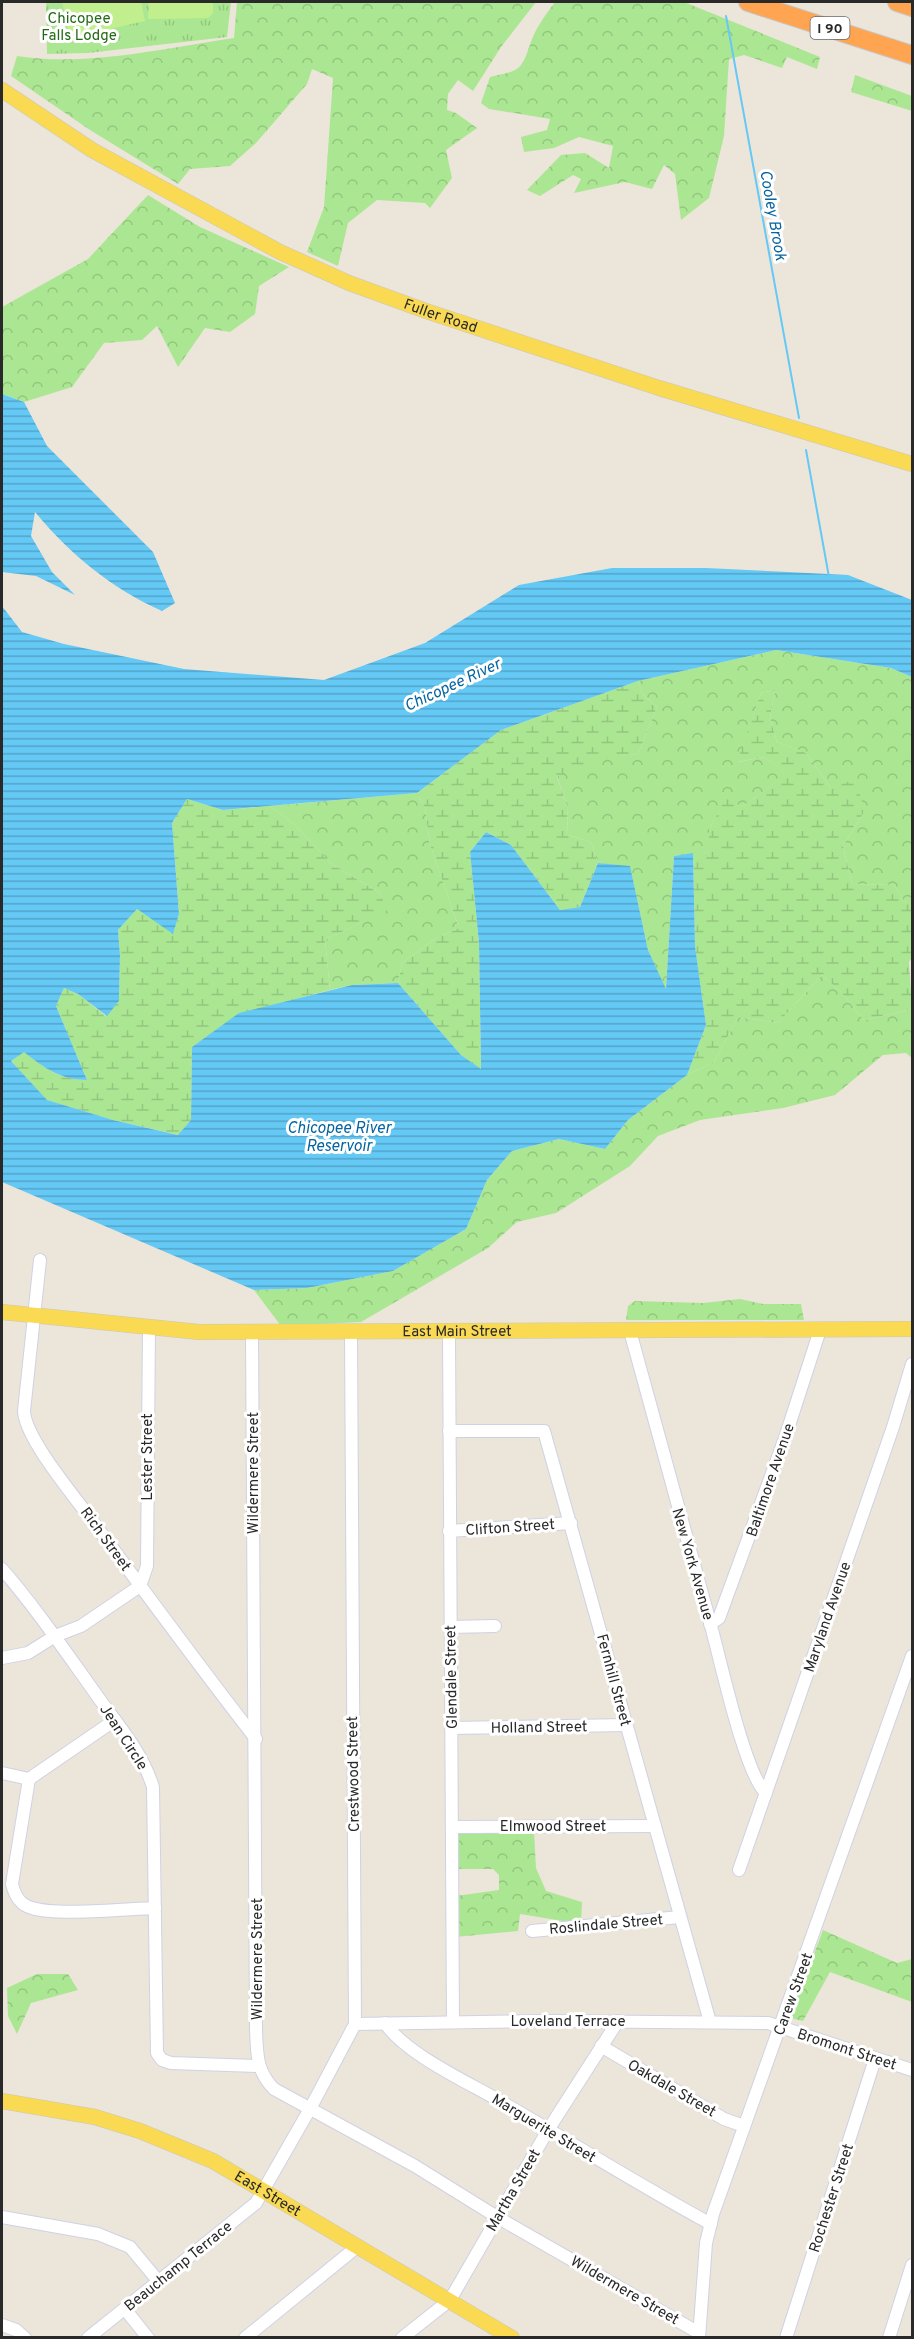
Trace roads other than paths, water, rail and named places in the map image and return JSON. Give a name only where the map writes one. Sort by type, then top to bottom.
[{"type":"highway","name":"I 90","points":[[748,2],[912,55]]},
{"type":"highway","points":[[897,2],[912,7]]},
{"type":"main road","name":"Fuller Road","points":[[2,90],[92,150],[280,252],[349,283],[426,311],[659,388],[912,464]]},
{"type":"main road","name":"East Main Street","points":[[2,1312],[199,1332],[252,1333],[912,1329]]},
{"type":"main road","name":"East Street","points":[[2,2101],[95,2117],[140,2131],[213,2161],[512,2337]]},
{"type":"street","name":"Rich Street","points":[[40,1260],[24,1411],[27,1425],[58,1474],[256,1739]]},
{"type":"street","name":"Lester Street","points":[[140,1586],[147,1566],[149,1327]]},
{"type":"street","name":"Baltimore Avenue","points":[[710,1624],[719,1618],[736,1574],[820,1330]]},
{"type":"street","name":"New York Avenue","points":[[630,1331],[753,1773],[759,1787],[766,1793]]},
{"type":"street","name":"Wildermere Street","points":[[252,1333],[256,2029],[259,2066],[264,2078],[274,2089],[311,2107],[415,2166],[497,2217],[699,2335]]},
{"type":"street","name":"Crestwood Street","points":[[265,2191],[355,2024],[351,1333]]},
{"type":"street","name":"Glendale Street","points":[[449,1333],[453,2022]]},
{"type":"street","name":"Maryland Avenue","points":[[739,1870],[912,1364]]},
{"type":"street","name":"Fernhill Street","points":[[449,1431],[544,1431],[710,2022]]},
{"type":"street","name":"Clifton Street","points":[[449,1531],[571,1523]]},
{"type":"street","name":"Jean Circle","points":[[2,1569],[55,1636],[147,1768],[153,1787],[156,2044],[162,2060],[171,2063],[259,2066]]},
{"type":"street","points":[[2,1658],[28,1653],[55,1636],[81,1626],[140,1586]]},
{"type":"street","points":[[450,1627],[495,1626]]},
{"type":"street","name":"Carew Street","points":[[699,2335],[706,2243],[711,2224],[912,1656]]},
{"type":"street","points":[[115,1720],[29,1779],[12,1884],[14,1894],[22,1903],[44,1910],[155,1908]]},
{"type":"street","name":"Holland Street","points":[[451,1728],[626,1725]]},
{"type":"street","points":[[2,1773],[29,1779]]},
{"type":"street","name":"Elmwood Street","points":[[452,1827],[655,1826]]},
{"type":"street","name":"Roslindale Street","points":[[532,1931],[680,1917]]},
{"type":"street","name":"Loveland Terrace","points":[[355,2024],[618,2021],[768,2023],[781,2026]]},
{"type":"street","name":"Martha Street","points":[[450,2300],[548,2130],[618,2021]]},
{"type":"street","name":"Marguerite Street","points":[[385,2023],[403,2042],[640,2185],[711,2224]]},
{"type":"street","name":"Bromont Street","points":[[781,2026],[912,2070]]},
{"type":"street","name":"Oakdale Street","points":[[601,2046],[724,2119],[744,2126]]},
{"type":"street","name":"Rochester Street","points":[[786,2337],[875,2059]]},
{"type":"street","name":"Beauchamp Terrace","points":[[88,2337],[256,2203],[265,2191]]},
{"type":"street","points":[[2,2217],[98,2234],[130,2247],[159,2282]]},
{"type":"street","points":[[245,2337],[358,2246]]},
{"type":"street","points":[[889,2337],[912,2265]]},
{"type":"street","points":[[402,2337],[450,2300]]},
{"type":"street","points":[[125,2308],[148,2337]]},
{"type":"street","points":[[2,2325],[16,2330],[25,2337]]},
{"type":"water","points":[[2,394],[24,402],[47,446],[153,552],[175,603],[162,611],[109,581],[78,556],[35,512],[31,536],[52,572],[75,595],[36,576],[2,572]]},
{"type":"water","name":"Chicopee River Reservoir","points":[[612,568],[706,568],[848,575],[912,600],[912,677],[891,668],[776,650],[638,681],[501,730],[417,793],[223,810],[187,799],[172,823],[179,914],[173,934],[137,909],[118,930],[119,1001],[107,1016],[78,994],[64,988],[56,1006],[87,1080],[69,1078],[53,1072],[24,1052],[11,1061],[47,1100],[113,1120],[178,1135],[191,1120],[192,1047],[239,1013],[352,985],[398,983],[461,1055],[481,1069],[479,943],[470,852],[486,832],[511,845],[560,910],[580,907],[598,863],[630,866],[648,950],[666,989],[674,856],[693,853],[695,946],[706,1025],[687,1075],[628,1120],[605,1149],[559,1139],[512,1151],[487,1180],[466,1229],[393,1271],[307,1288],[254,1290],[2,1182],[2,606],[22,632],[64,644],[184,669],[324,680],[425,643],[519,585]]},
{"type":"waterway","name":"Cooley Brook","points":[[726,16],[799,418]]},
{"type":"waterway","name":"Cooley Brook","points":[[806,450],[829,577]]},
{"type":"park label","name":"Chicopee Falls Lodge","points":[[79,26]]},
{"type":"water label","name":"Chicopee River","points":[[452,684]]}]
